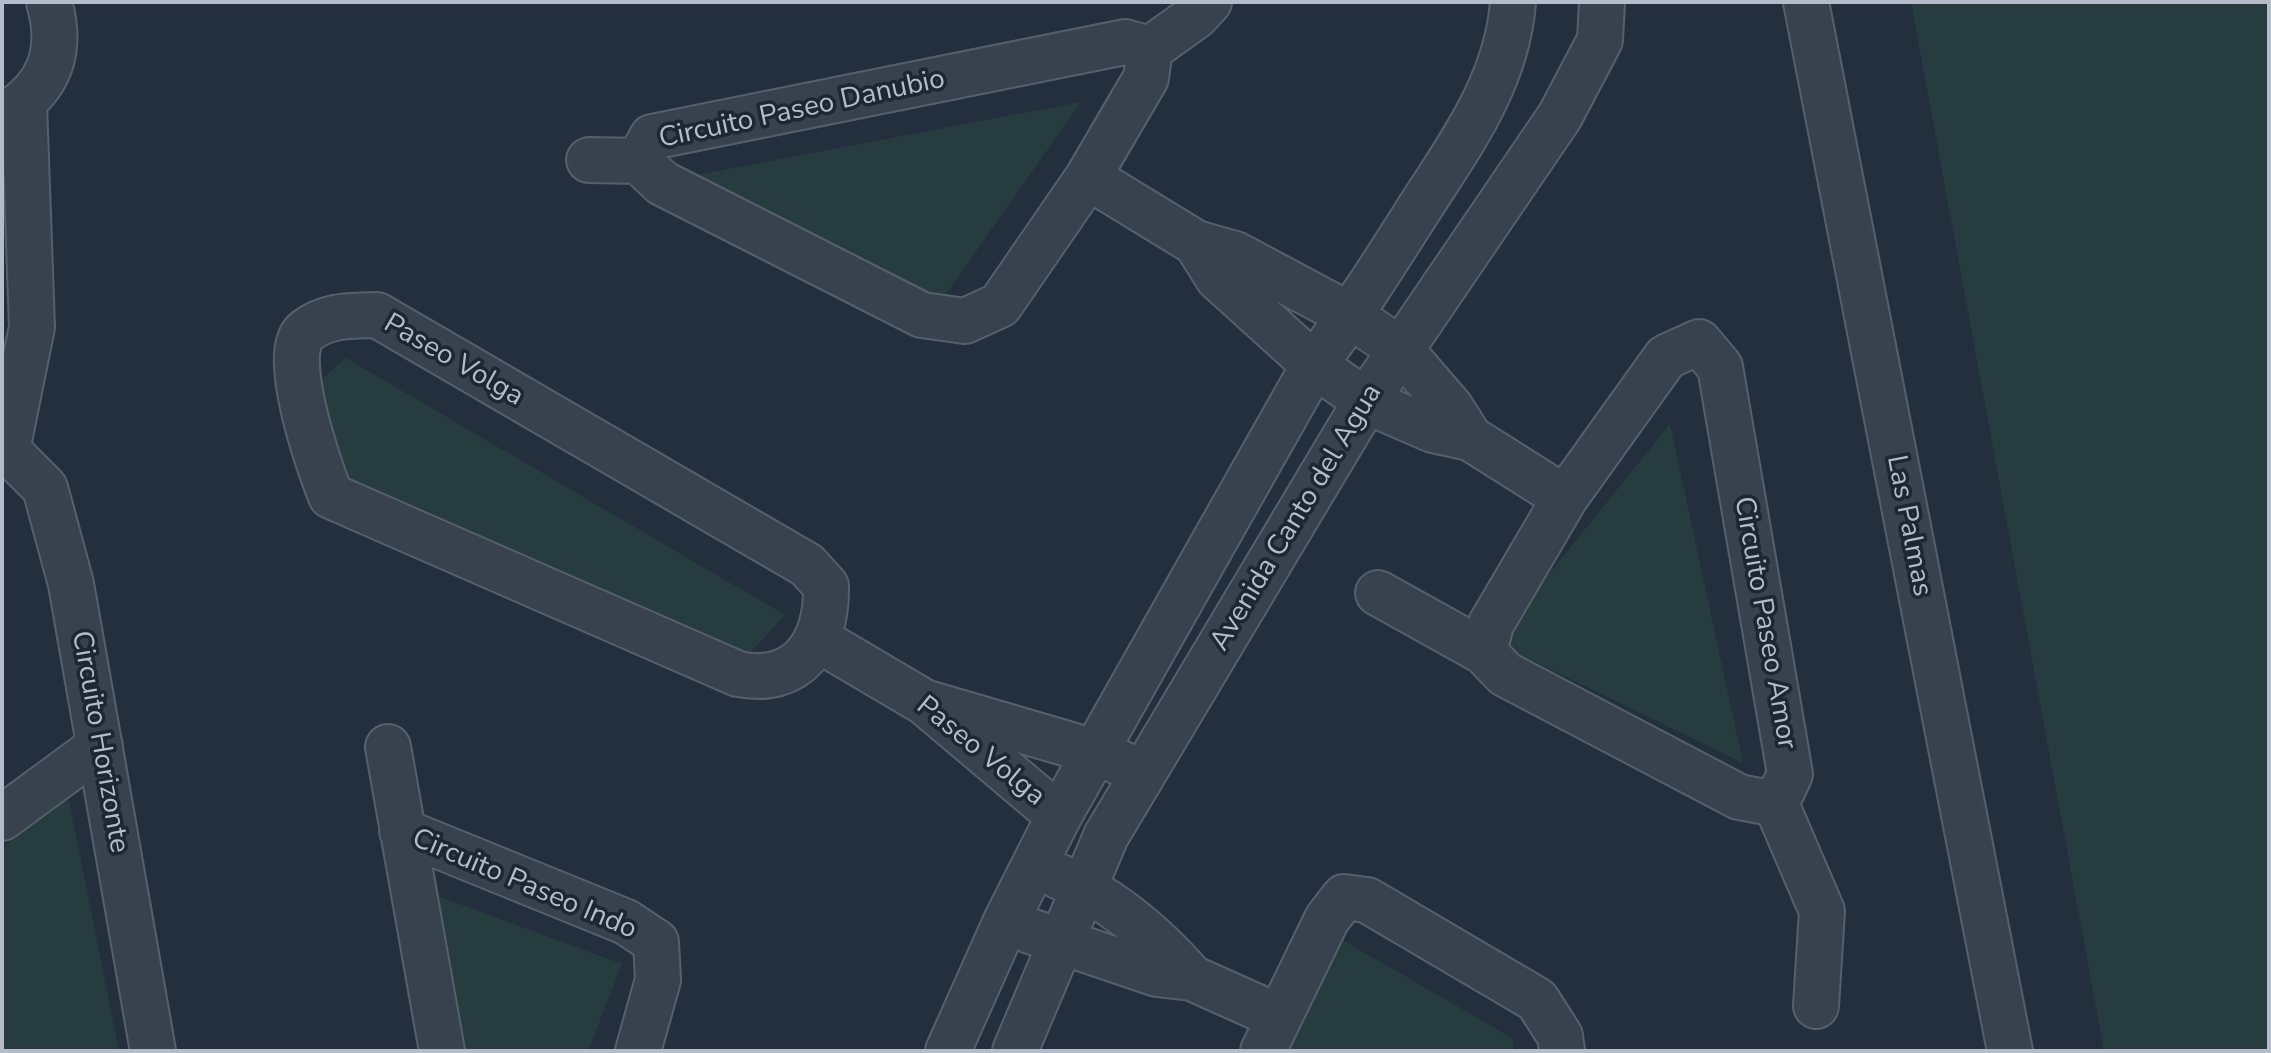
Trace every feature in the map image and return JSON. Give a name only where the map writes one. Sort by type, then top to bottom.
[{"type":"street","points":[[5,451],[32,327],[26,162],[13,110],[43,81],[54,53],[55,24],[49,2]]},
{"type":"street","points":[[1150,49],[1196,16],[1209,2]]},
{"type":"street","name":"Avenida Canto del Agua","points":[[948,1051],[1006,921],[1059,816],[1314,365],[1351,316],[1486,104],[1511,30],[1513,2]]},
{"type":"street","name":"Avenida Canto del Agua","points":[[1015,1051],[1106,836],[1366,401],[1560,116],[1600,40],[1602,2]]},
{"type":"street","name":"Las Palmas","points":[[1806,2],[2010,1051]]},
{"type":"street","name":"Circuito Paseo Danubio","points":[[1125,42],[1150,49],[1146,78],[1088,177],[1000,305],[965,321],[922,315],[662,183],[639,161],[652,137],[1125,42]]},
{"type":"street","points":[[589,160],[639,161]]},
{"type":"street","points":[[1088,177],[1196,243],[1235,254],[1351,316],[1401,350],[1451,408],[1470,438]]},
{"type":"street","points":[[1196,243],[1218,278],[1314,365],[1366,401],[1433,430],[1470,438],[1565,498]]},
{"type":"street","name":"Paseo Volga","points":[[377,315],[807,565],[826,586],[826,608],[819,640],[784,674],[759,678],[738,674],[331,496],[317,463],[294,355],[304,332],[334,316],[377,315]]},
{"type":"street","name":"Circuito Paseo Amor","points":[[1484,652],[1491,624],[1565,498],[1666,357],[1699,342],[1720,367],[1790,774],[1776,804]]},
{"type":"street","name":"Circuito Horizonte","points":[[5,451],[45,488],[71,584],[153,1051]]},
{"type":"street","points":[[1378,593],[1484,652],[1505,674],[1739,797],[1776,804],[1822,911],[1816,1006]]},
{"type":"street","name":"Paseo Volga","points":[[819,640],[924,702],[1059,816]]},
{"type":"street","points":[[924,702],[1095,752],[1144,773]]},
{"type":"street","points":[[2,818],[100,746]]},
{"type":"street","points":[[388,747],[402,831]]},
{"type":"street","name":"Circuito Paseo Indo","points":[[402,831],[442,1051]]},
{"type":"street","name":"Circuito Paseo Indo","points":[[402,831],[626,922],[656,942],[658,980],[638,1051]]},
{"type":"street","points":[[1034,866],[1083,886],[1170,953],[1192,978],[1271,1034],[1327,919],[1344,897],[1367,900],[1537,1000],[1560,1036],[1562,1051]]},
{"type":"street","points":[[1006,921],[1059,943],[1157,974],[1192,978]]},
{"type":"green space","points":[[1911,2],[2269,2],[2269,1051],[2104,1051]]},
{"type":"green space","points":[[1081,102],[939,304],[691,176]]},
{"type":"green space","points":[[346,358],[785,615],[750,653],[341,492],[318,382]]},
{"type":"green space","points":[[1670,424],[1743,763],[1494,642]]},
{"type":"green space","points":[[67,790],[119,1051],[2,1051],[2,849]]},
{"type":"green space","points":[[427,892],[622,964],[588,1051],[457,1051]]},
{"type":"green space","points":[[1341,939],[1512,1038],[1515,1051],[1287,1051]]}]
